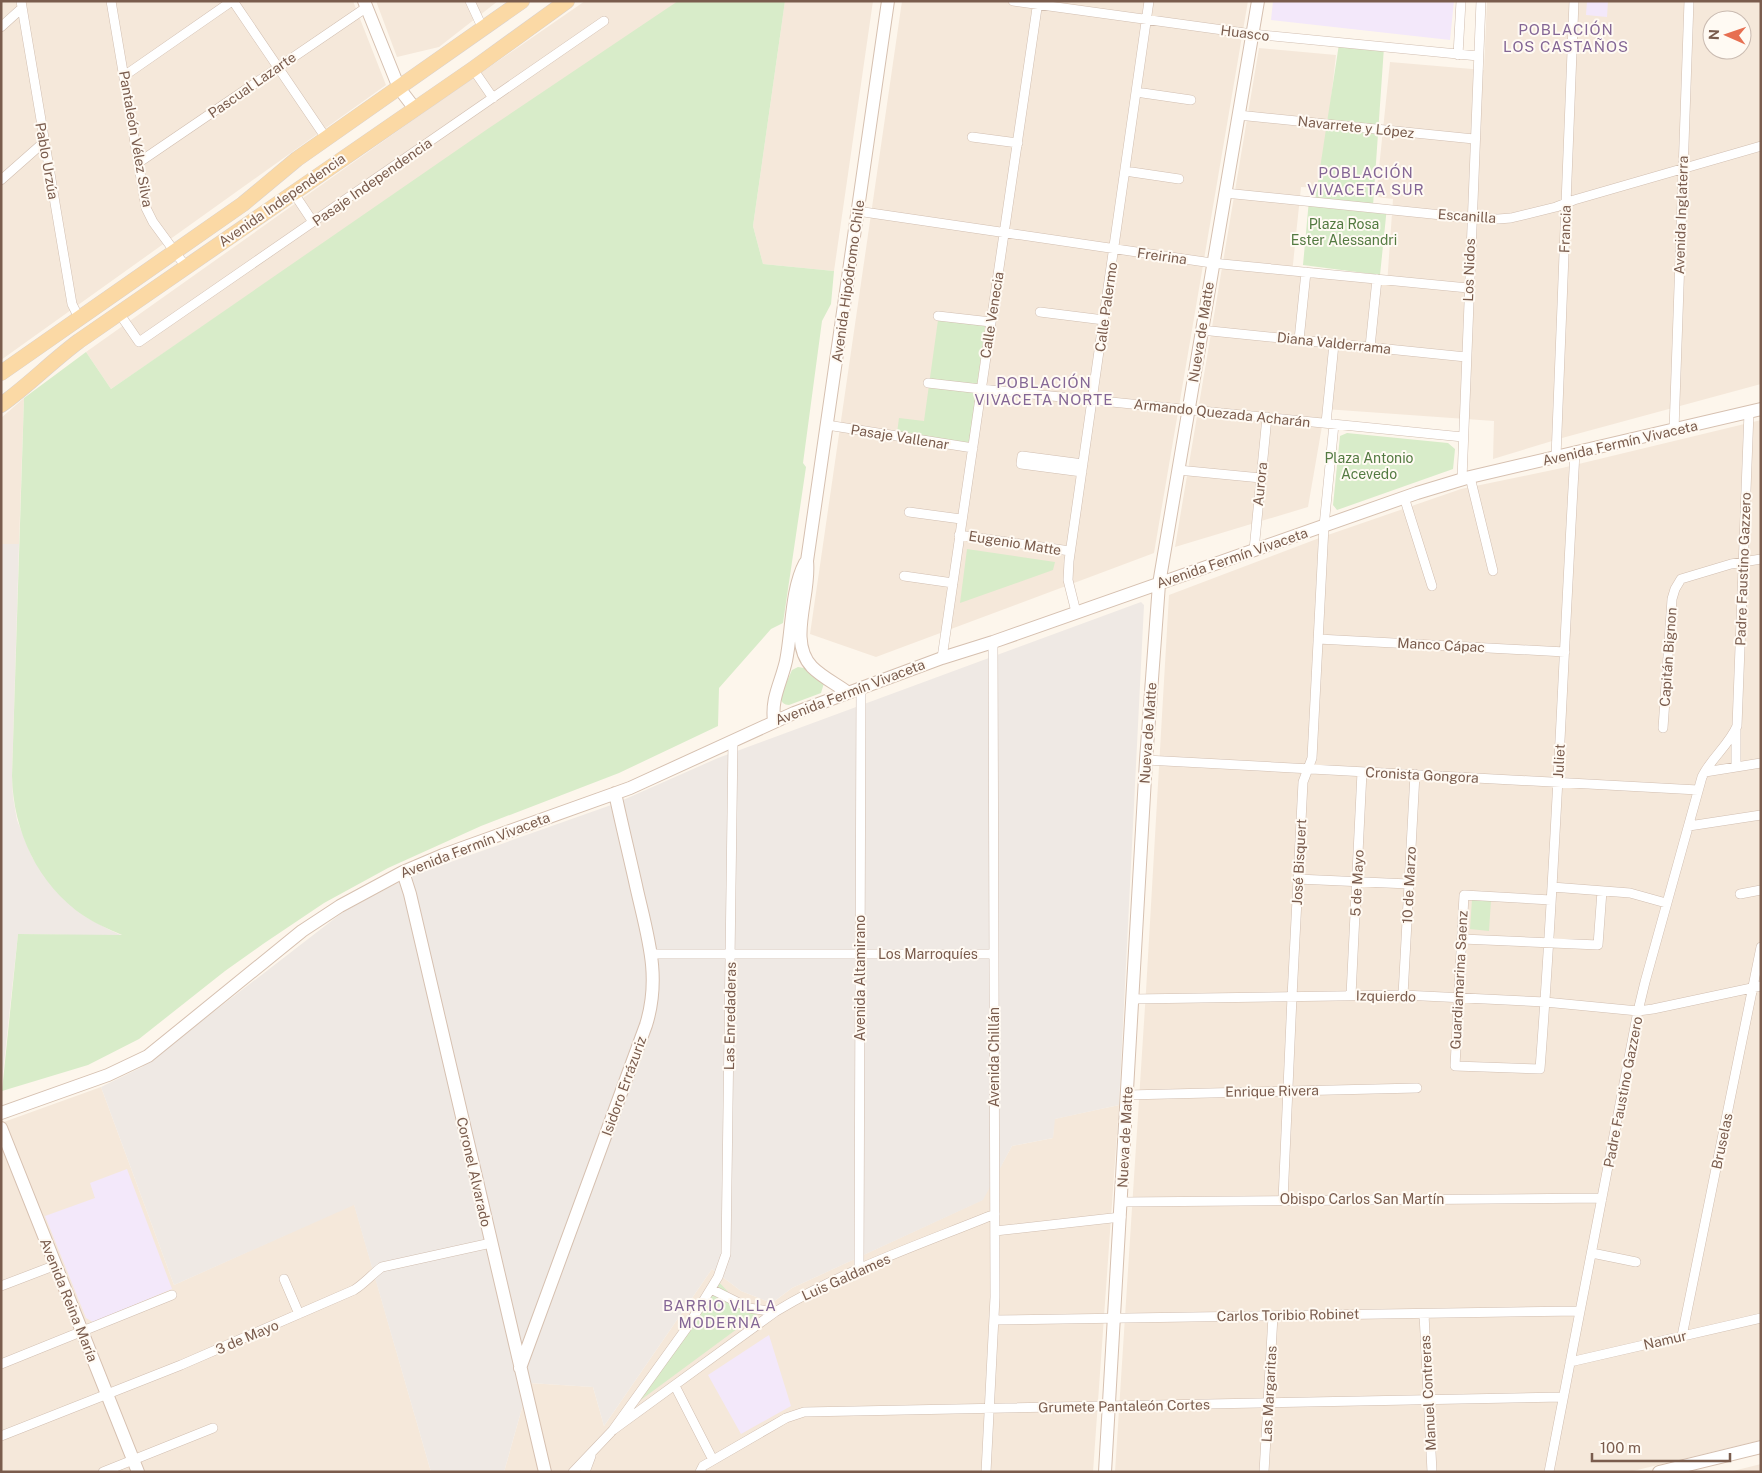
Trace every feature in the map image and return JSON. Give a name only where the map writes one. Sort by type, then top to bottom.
[{"type":"main road","name":"Avenida Independencia","points":[[1,373],[242,204],[279,172],[522,1]]},
{"type":"main road","name":"Avenida Independencia","points":[[1,405],[28,386],[58,356],[415,109],[567,1]]},
{"type":"street","name":"Pantaleón Vélez Silva","points":[[111,1],[146,208],[153,222],[186,267]]},
{"type":"street","points":[[124,76],[233,1],[326,138]]},
{"type":"street","points":[[470,1],[483,29]]},
{"type":"street","name":"Avenida Hipódromo Chile","points":[[847,692],[813,667],[805,657],[800,646],[800,634],[808,581],[807,561],[888,1]]},
{"type":"street","name":"Huasco","points":[[1013,1],[1252,34],[1478,56]]},
{"type":"street","name":"Calle Palermo","points":[[1076,612],[1068,580],[1070,552],[1149,1]]},
{"type":"street","name":"Nueva de Matte","points":[[1105,1472],[1146,760],[1159,584],[1258,1]]},
{"type":"street","points":[[1458,54],[1461,1]]},
{"type":"street","name":"Los Nidos","points":[[1481,1],[1463,437],[1466,478],[1492,571]]},
{"type":"street","name":"Francia","points":[[1556,457],[1574,1]]},
{"type":"street","name":"Avenida Inglaterra","points":[[1674,430],[1689,1]]},
{"type":"street","name":"Calle Venecia","points":[[942,658],[1038,3]]},
{"type":"street","points":[[365,4],[398,88],[415,109]]},
{"type":"street","name":"Pascual Lazarte","points":[[138,163],[278,67],[365,4]]},
{"type":"street","points":[[1,27],[22,5]]},
{"type":"street","name":"Pablo Urzúa","points":[[22,5],[72,304],[79,318]]},
{"type":"street","name":"Pasaje Independencia","points":[[119,313],[139,342],[604,21]]},
{"type":"street","points":[[473,68],[493,98]]},
{"type":"street","points":[[1136,92],[1191,100]]},
{"type":"street","name":"Navarrete y López","points":[[1238,115],[1474,139]]},
{"type":"street","points":[[972,137],[1018,143]]},
{"type":"street","points":[[1,180],[44,142]]},
{"type":"street","name":"Escanilla","points":[[1225,193],[1471,218],[1506,219],[1761,146]]},
{"type":"street","points":[[1125,171],[1179,179]]},
{"type":"street","points":[[293,192],[314,222]]},
{"type":"street","name":"Freirina","points":[[858,211],[1212,263],[1468,288]]},
{"type":"street","points":[[1299,340],[1306,272]]},
{"type":"street","points":[[1370,347],[1377,279]]},
{"type":"street","points":[[1040,312],[1104,320]]},
{"type":"street","points":[[938,316],[991,322]]},
{"type":"street","name":"Diana Valderrama","points":[[1201,330],[1466,357]]},
{"type":"street","name":"José Bisquert","points":[[1283,1200],[1298,879],[1304,782],[1312,758],[1334,344]]},
{"type":"street","name":"Armando Quezada Acharán","points":[[928,383],[1463,437]]},
{"type":"street","name":"Avenida Fermín Vivaceta","points":[[1,1113],[108,1075],[148,1056],[302,931],[340,906],[404,872],[443,855],[615,793],[774,721],[847,692],[942,658],[993,642],[1404,497],[1466,478],[1755,410]]},
{"type":"street","name":"Padre Faustino Gazzero","points":[[1736,767],[1743,562],[1755,410]]},
{"type":"street","name":"Aurora","points":[[1254,550],[1266,417]]},
{"type":"street","name":"Pasaje Vallenar","points":[[827,426],[973,448]]},
{"type":"street","name":"Juliet","points":[[1540,1069],[1549,943],[1575,453]]},
{"type":"street","points":[[1049,464],[1082,468]]},
{"type":"street","points":[[1178,470],[1261,478]]},
{"type":"street","points":[[1404,497],[1432,586]]},
{"type":"street","points":[[909,512],[961,519]]},
{"type":"street","name":"Eugenio Matte","points":[[959,535],[1070,552]]},
{"type":"street","name":"Capitán Bignon","points":[[1663,728],[1672,599],[1675,589],[1681,580],[1731,564],[1761,559]]},
{"type":"street","name":"Avenida Hipódromo Chile","points":[[774,721],[773,702],[786,660],[799,579],[807,561]]},
{"type":"street","points":[[904,576],[953,583]]},
{"type":"street","name":"Manco Cápac","points":[[1318,639],[1565,652]]},
{"type":"street","name":"Avenida Chillán","points":[[986,1472],[995,1320],[993,642]]},
{"type":"street","name":"Avenida Altamirano","points":[[859,1269],[861,687]]},
{"type":"street","name":"Padre Faustino Gazzero","points":[[1549,1472],[1638,1011],[1698,790],[1705,772],[1728,741],[1736,726]]},
{"type":"street","name":"Las Enredaderas","points":[[613,1430],[688,1326],[722,1268],[727,1248],[733,740]]},
{"type":"street","name":"Cronista Gongora","points":[[1146,760],[1698,790]]},
{"type":"street","points":[[1705,772],[1761,764]]},
{"type":"street","name":"5 de Mayo","points":[[1351,995],[1362,772]]},
{"type":"street","name":"10 de Marzo","points":[[1403,995],[1415,774]]},
{"type":"street","name":"Isidoro Errázuriz","points":[[520,1368],[646,1025],[653,996],[652,954],[615,793]]},
{"type":"street","points":[[1689,826],[1761,815]]},
{"type":"street","name":"Coronel Alvarado","points":[[404,872],[545,1472]]},
{"type":"street","points":[[1298,879],[1409,884]]},
{"type":"street","points":[[1552,887],[1630,893],[1666,903]]},
{"type":"street","points":[[1740,894],[1761,890]]},
{"type":"street","points":[[1462,939],[1598,945],[1602,891]]},
{"type":"street","name":"Guardiamarina Saenz","points":[[1540,1069],[1455,1066],[1464,895],[1551,900]]},
{"type":"street","name":"Bruselas","points":[[1682,1336],[1757,987],[1761,947]]},
{"type":"street","name":"Los Marroquíes","points":[[652,954],[994,954]]},
{"type":"street","name":"Izquierdo","points":[[1132,999],[1403,995],[1545,1002],[1638,1011],[1757,987]]},
{"type":"street","name":"Enrique Rivera","points":[[1127,1095],[1417,1088]]},
{"type":"street","name":"Avenida Reina María","points":[[1,1128],[135,1466]]},
{"type":"street","name":"Obispo Carlos San Martín","points":[[1121,1202],[1602,1198]]},
{"type":"street","name":"Luis Galdames","points":[[573,1472],[613,1430],[775,1312],[802,1296],[859,1269],[995,1214]]},
{"type":"street","points":[[995,1231],[1120,1217]]},
{"type":"street","name":"3 de Mayo","points":[[1,1436],[181,1365],[354,1290],[364,1284],[373,1273],[382,1267],[491,1243]]},
{"type":"street","points":[[1592,1253],[1636,1262]]},
{"type":"street","points":[[1,1286],[56,1265]]},
{"type":"street","points":[[284,1279],[299,1314]]},
{"type":"street","points":[[711,1289],[749,1308],[775,1312]]},
{"type":"street","points":[[1,1364],[172,1295]]},
{"type":"street","name":"Carlos Toribio Robinet","points":[[995,1320],[1580,1311]]},
{"type":"street","name":"Manuel Contreras","points":[[1424,1314],[1432,1472]]},
{"type":"street","name":"Las Margaritas","points":[[1264,1472],[1273,1316]]},
{"type":"street","name":"Namur","points":[[1570,1362],[1761,1318]]},
{"type":"street","points":[[512,1334],[524,1338],[532,1331]]},
{"type":"street","points":[[675,1386],[713,1460]]},
{"type":"street","name":"Grumete Pantaleón Cortes","points":[[700,1471],[713,1460],[786,1418],[804,1412],[1563,1397]]},
{"type":"street","points":[[103,1472],[135,1466],[213,1428]]},
{"type":"street","points":[[1659,1472],[1761,1447]]},
{"type":"street","name":"Luis Galdames","points":[[585,1472],[592,1453]]},
{"type":"shaded area","points":[[1,1],[353,1],[386,85],[1,360]]},
{"type":"shaded area","points":[[376,1],[498,1],[439,47],[397,57]]},
{"type":"shaded area","points":[[585,1],[679,1],[111,389],[86,352],[430,108]]},
{"type":"shaded area","points":[[785,1],[873,1],[834,271],[763,264],[753,226]]},
{"type":"shaded area","points":[[902,1],[1248,1],[1154,553],[876,657],[810,634]]},
{"type":"shaded area","points":[[1273,1],[1454,1],[1450,40],[1271,20]]},
{"type":"shaded area","points":[[1487,1],[1761,1],[1761,384],[1562,438],[1493,459],[1494,421],[1325,409],[1308,507],[1175,547],[1259,48],[1336,55],[1321,188],[1301,187],[1292,274],[1387,285],[1393,199],[1376,197],[1390,62],[1484,70]]},
{"type":"shaded area","points":[[1587,1],[1608,1],[1607,17],[1586,15]]},
{"type":"shaded area","points":[[24,398],[19,544],[1,544],[1,418]]},
{"type":"shaded area","points":[[1761,420],[1761,1440],[1629,1472],[1115,1472],[1169,595],[1322,537],[1461,489],[1562,468]]},
{"type":"shaded area","points":[[1,544],[19,544],[12,776],[17,820],[32,857],[55,890],[84,916],[123,936],[18,934],[1,1091]]},
{"type":"shaded area","points":[[1141,602],[1144,605],[1119,1105],[1055,1119],[1053,1138],[1012,1146],[983,1200],[792,1288],[772,1303],[741,1291],[712,1269],[604,1426],[593,1387],[529,1383],[504,1472],[431,1472],[354,1205],[174,1285],[101,1087],[142,1067],[343,912],[411,876],[614,804],[718,758]]},
{"type":"shaded area","points":[[101,1087],[174,1285],[354,1204],[431,1472],[1,1472],[1,1123]]},
{"type":"shaded area","points":[[1119,1105],[1093,1472],[504,1472],[529,1383],[593,1387],[604,1426],[712,1269],[741,1291],[772,1303],[792,1288],[982,1200],[1012,1146],[1053,1138],[1054,1119]]},
{"type":"shaded area","points":[[127,1169],[172,1289],[93,1322],[86,1318],[45,1216],[95,1198],[90,1183]]},
{"type":"shaded area","points":[[769,1335],[791,1406],[741,1434],[708,1375]]},
{"type":"shaded area","points":[[1761,1464],[1761,1472],[1729,1472]]},
{"type":"green space","points":[[678,1],[785,1],[753,226],[763,264],[834,271],[831,304],[822,321],[803,463],[806,467],[783,623],[771,629],[719,688],[718,726],[619,773],[481,826],[388,868],[324,903],[263,944],[225,971],[139,1039],[88,1065],[2,1091],[18,934],[122,935],[84,916],[53,889],[31,855],[17,817],[13,797],[12,776],[24,398],[86,352],[111,389],[489,128]]},
{"type":"green space","name":"Plaza Rosa Ester Alessandri","points":[[1339,44],[1384,47],[1373,206],[1387,207],[1380,275],[1303,265],[1309,200],[1315,201]]},
{"type":"green space","points":[[938,320],[984,325],[985,327],[970,440],[967,443],[897,433],[899,418],[924,421]]},
{"type":"green space","name":"Plaza Antonio Acevedo","points":[[1347,433],[1448,443],[1455,449],[1453,469],[1337,510],[1333,505],[1340,436]]},
{"type":"green space","points":[[967,549],[1055,562],[1053,570],[960,603]]},
{"type":"green space","points":[[798,667],[804,668],[824,683],[821,693],[789,705],[782,702],[780,697],[792,670]]},
{"type":"green space","points":[[1472,899],[1491,900],[1489,931],[1470,929]]},
{"type":"green space","points":[[716,1279],[733,1297],[764,1309],[638,1402]]},
{"type":"district","name":"POBLACIÓN LOS CASTAÑOS","points":[[1566,38]]},
{"type":"district","name":"POBLACIÓN VIVACETA SUR","points":[[1366,182]]},
{"type":"district","name":"POBLACIÓN VIVACETA NORTE","points":[[1044,392]]},
{"type":"district","name":"BARRIO VILLA MODERNA","points":[[720,1314]]}]
